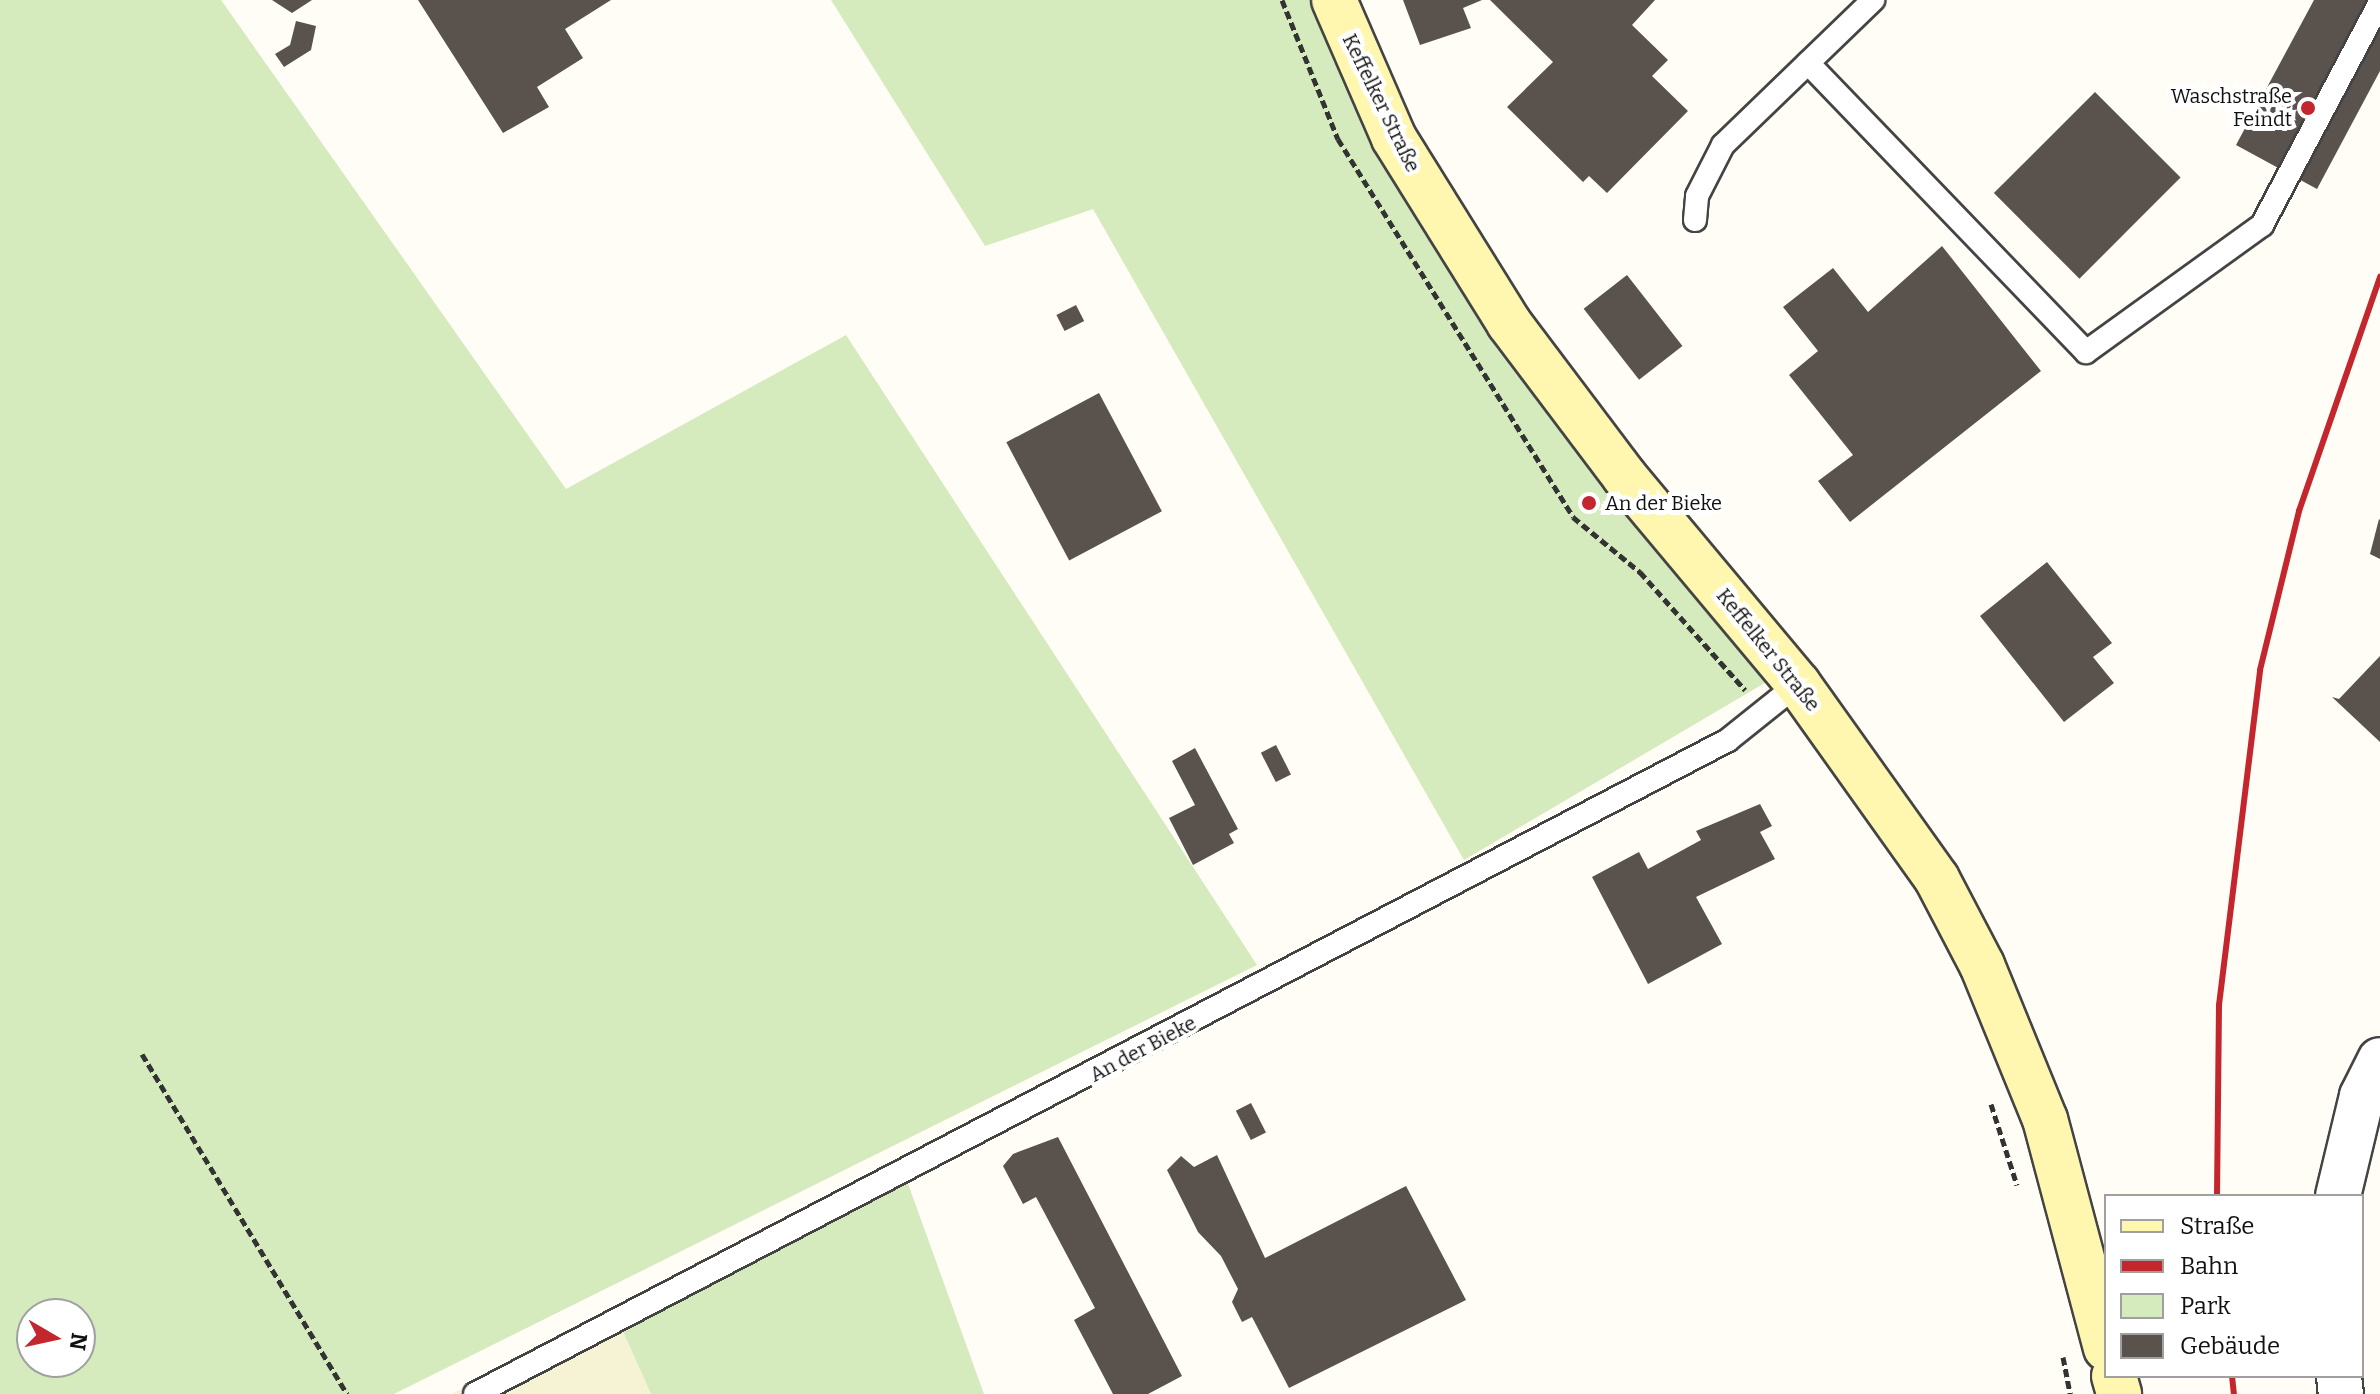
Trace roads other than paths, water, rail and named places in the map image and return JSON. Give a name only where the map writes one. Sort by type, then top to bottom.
[{"type":"street","name":"Keffelker Straße","points":[[1334,0],[1394,138],[1509,323],[1625,477],[1798,684],[1937,879],[1982,965],[2045,1119],[2104,1340]]},
{"type":"street","points":[[2338,1194],[2362,1096],[2380,1060]]},
{"type":"lane","points":[[1695,220],[1697,196],[1723,145],[1873,0]]},
{"type":"lane","points":[[1808,63],[2086,352],[2262,225],[2380,2]]},
{"type":"lane","name":"An der Bieke","points":[[475,1394],[1728,740],[1798,684]]},
{"type":"railway","points":[[2217,1194],[2219,1005],[2260,670],[2299,511],[2380,277]]},
{"type":"railway","points":[[2232,1378],[2234,1394]]},
{"type":"place","name":"Waschstraße Feindt","points":[[2308,108]]},
{"type":"place","name":"An der Bieke","points":[[1589,503]]}]
